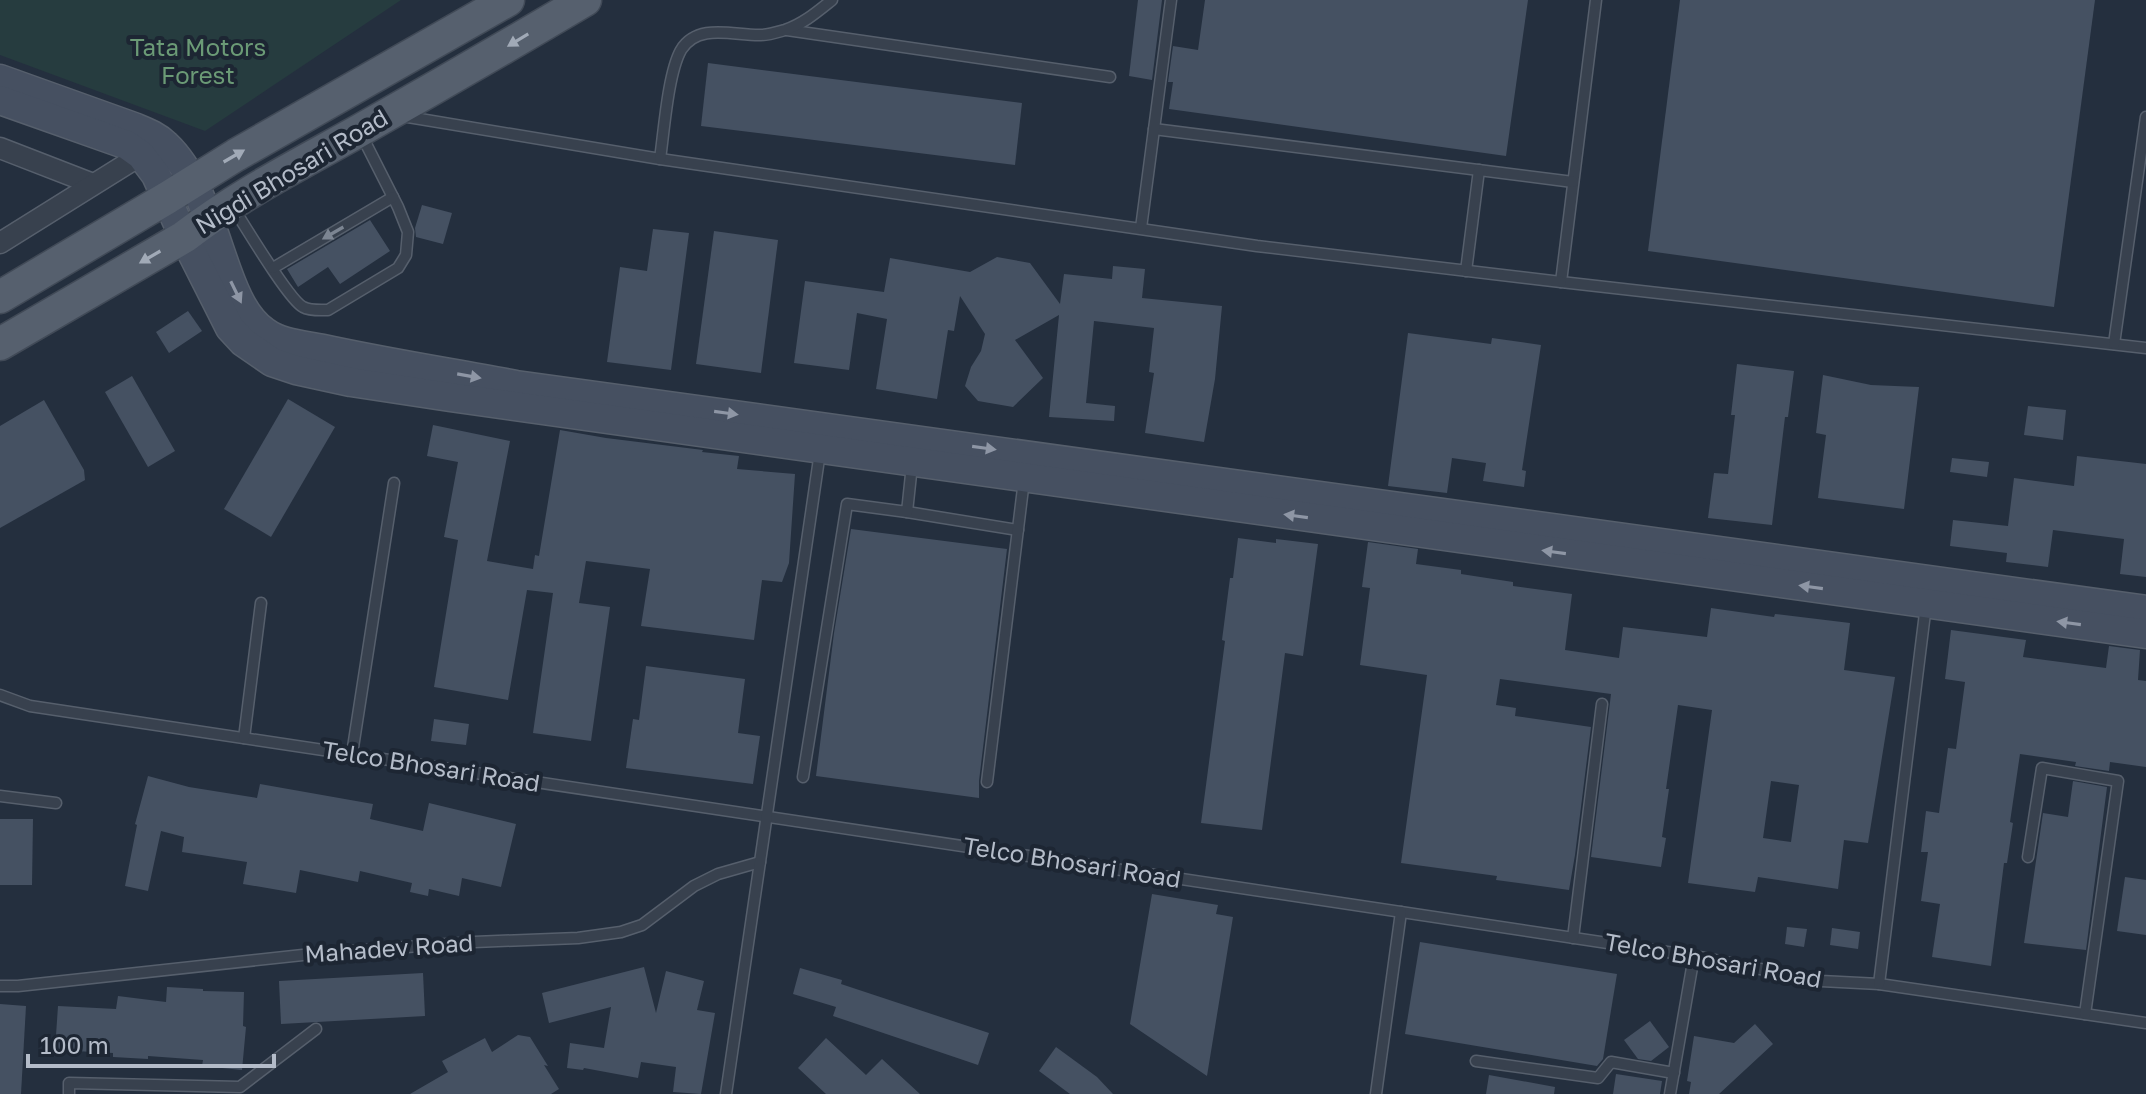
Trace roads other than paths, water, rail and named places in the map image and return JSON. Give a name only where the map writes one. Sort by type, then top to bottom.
[{"type":"main road","name":"Nigdi Bhosari Road","points":[[0,297],[508,0]]},
{"type":"main road","name":"Nigdi Bhosari Road","points":[[0,344],[359,130],[585,0]]},
{"type":"street","points":[[0,79],[154,136],[150,164],[208,220],[232,285],[247,314],[277,339],[516,385],[823,438],[1928,591],[2146,634]]},
{"type":"street","points":[[0,100],[127,145],[152,148]]},
{"type":"street","points":[[0,148],[93,184]]},
{"type":"street","points":[[0,243],[152,148]]},
{"type":"street","points":[[823,438],[912,463],[1024,478],[1928,591],[2146,610]]},
{"type":"lane","points":[[660,159],[673,69],[682,49],[695,37],[708,33],[763,35],[787,30],[832,0]]},
{"type":"lane","points":[[1141,228],[1171,0]]},
{"type":"lane","points":[[1561,282],[1596,0]]},
{"type":"lane","points":[[787,30],[1110,77]]},
{"type":"lane","points":[[388,114],[660,159],[1257,246],[2146,348]]},
{"type":"lane","points":[[2114,344],[2146,117]]},
{"type":"lane","points":[[1154,129],[1573,182]]},
{"type":"lane","points":[[208,220],[273,268],[301,307],[328,310],[398,268],[406,255],[408,232],[359,130]]},
{"type":"lane","points":[[1466,271],[1479,170]]},
{"type":"lane","points":[[273,268],[393,197]]},
{"type":"lane","points":[[726,1094],[823,438]]},
{"type":"lane","points":[[907,512],[912,463]]},
{"type":"lane","points":[[987,782],[1024,478]]},
{"type":"lane","points":[[352,754],[394,483]]},
{"type":"lane","points":[[803,777],[847,504],[1018,530]]},
{"type":"lane","points":[[1879,984],[1928,591]]},
{"type":"lane","points":[[244,738],[261,603]]},
{"type":"lane","name":"Telco Bhosari Road","points":[[0,695],[30,706],[1694,956],[1821,981],[1879,984],[2146,1023]]},
{"type":"lane","points":[[1573,938],[1602,704]]},
{"type":"lane","points":[[2028,857],[2042,768],[2118,781],[2085,1014]]},
{"type":"lane","points":[[0,796],[56,803]]},
{"type":"lane","name":"Mahadev Road","points":[[0,986],[312,954],[578,938],[621,932],[642,925],[694,886],[718,874],[760,862]]},
{"type":"lane","points":[[1376,1094],[1401,912]]},
{"type":"lane","points":[[1670,1094],[1694,956]]},
{"type":"lane","points":[[69,1094],[69,1083],[240,1087],[316,1029]]},
{"type":"lane","points":[[1476,1061],[1598,1078],[1611,1062],[1674,1073]]},
{"type":"park label","name":"Tata Motors Forest","points":[[198,62]]}]
